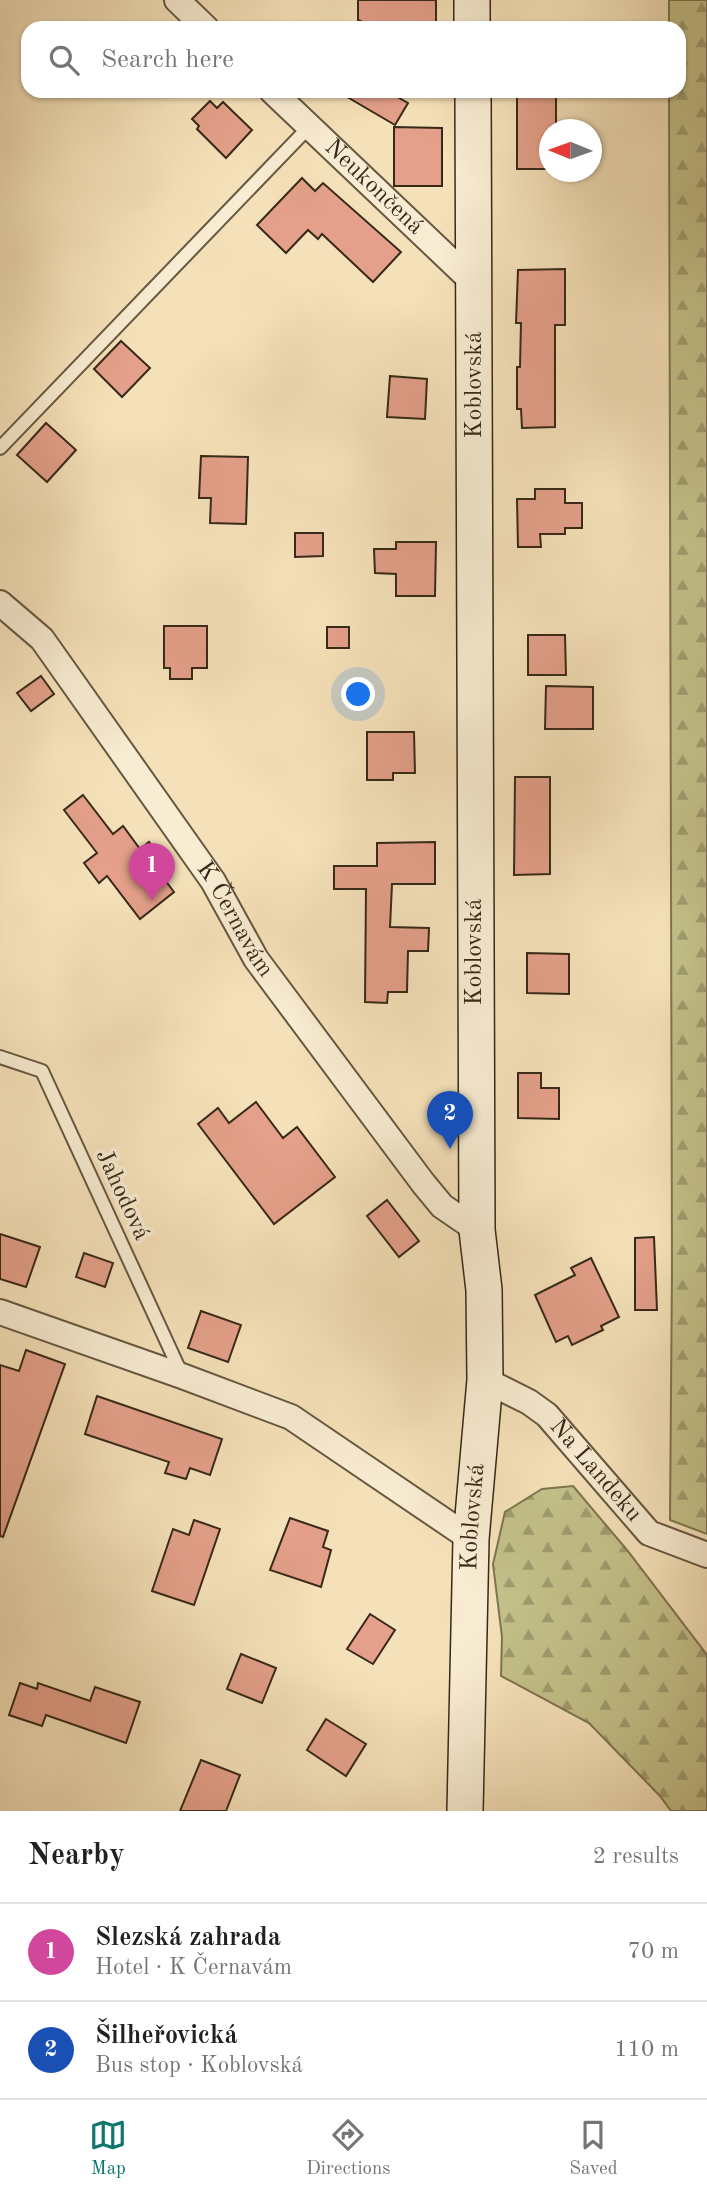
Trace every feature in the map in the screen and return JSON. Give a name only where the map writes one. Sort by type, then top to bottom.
[{"type":"street","points":[[177,0],[199,21]]},
{"type":"street","points":[[472,0],[472,21]]},
{"type":"street","name":"Neukončená","points":[[279,98],[475,284]]},
{"type":"street","name":"Koblovská","points":[[465,1811],[471,1539],[485,1380],[484,1290],[477,1230],[473,98]]},
{"type":"street","name":"K Černavám","points":[[0,603],[42,639],[213,881],[256,959],[423,1183],[442,1206],[477,1230]]},
{"type":"street","points":[[0,1311],[291,1417],[471,1539]]},
{"type":"street","name":"Na Landeku","points":[[485,1380],[529,1402],[547,1415],[649,1534],[707,1555]]},
{"type":"lane","points":[[0,448],[309,127]]},
{"type":"lane","name":"Jahodová","points":[[0,1057],[42,1071],[182,1376]]},
{"type":"green space","points":[[669,0],[707,0],[707,1534],[670,1520],[672,1269],[669,98],[686,98],[686,21],[669,21]]},
{"type":"green space","points":[[573,1486],[627,1550],[707,1655],[707,1811],[671,1811],[660,1796],[589,1723],[501,1676],[502,1637],[493,1564],[505,1512],[542,1489]]},
{"type":"building","points":[[358,0],[436,0],[436,21],[358,20]]},
{"type":"building","points":[[349,98],[399,98],[408,103],[395,125]]},
{"type":"building","points":[[517,98],[556,98],[556,119],[539,119],[539,169],[517,169]]},
{"type":"building","points":[[210,101],[217,108],[223,102],[252,130],[226,158],[197,129],[199,126],[192,119]]},
{"type":"building","points":[[394,127],[442,128],[442,186],[394,186]]},
{"type":"building","points":[[302,178],[315,191],[323,183],[401,252],[373,282],[322,234],[318,239],[308,230],[286,253],[257,225]]},
{"type":"building","points":[[565,269],[565,325],[555,325],[555,427],[522,428],[521,409],[517,409],[521,323],[516,323],[518,270]]},
{"type":"building","points":[[121,341],[150,368],[122,397],[94,369]]},
{"type":"building","points":[[390,376],[427,379],[425,419],[387,417]]},
{"type":"building","points":[[46,423],[76,450],[47,482],[17,455]]},
{"type":"building","points":[[201,456],[248,457],[246,524],[210,523],[211,498],[199,498]]},
{"type":"building","points":[[535,489],[565,489],[565,503],[582,503],[582,528],[565,528],[565,534],[540,534],[541,547],[518,547],[517,499],[535,499]]},
{"type":"building","points":[[295,533],[323,533],[323,556],[295,557]]},
{"type":"building","points":[[396,542],[436,542],[435,596],[396,596],[396,574],[375,573],[374,549],[396,549]]},
{"type":"building","points":[[164,626],[207,626],[207,668],[192,668],[192,679],[170,679],[170,668],[164,668]]},
{"type":"building","points":[[327,627],[349,627],[349,648],[327,648]]},
{"type":"building","points":[[528,635],[565,635],[566,675],[528,675]]},
{"type":"building","points":[[41,676],[54,694],[31,711],[17,693]]},
{"type":"building","points":[[546,686],[593,687],[593,729],[545,729]]},
{"type":"building","points":[[367,732],[414,732],[415,773],[393,773],[393,780],[367,780]]},
{"type":"building","points":[[515,777],[550,777],[550,874],[514,875]]},
{"type":"building","points":[[83,795],[113,834],[123,826],[140,849],[149,842],[167,866],[159,872],[174,892],[140,919],[107,876],[99,883],[84,863],[97,853],[64,810]]},
{"type":"building","points":[[435,842],[435,884],[392,884],[390,927],[429,928],[428,951],[408,951],[407,992],[388,992],[387,1003],[365,1002],[366,889],[334,889],[334,866],[377,866],[377,843]]},
{"type":"building","points":[[527,953],[569,954],[569,994],[527,993]]},
{"type":"building","points":[[518,1073],[541,1073],[541,1088],[559,1088],[559,1119],[518,1118]]},
{"type":"building","points":[[256,1102],[283,1138],[297,1127],[335,1177],[274,1224],[198,1124],[218,1108],[229,1123]]},
{"type":"building","points":[[387,1200],[419,1241],[399,1257],[367,1216]]},
{"type":"building","points":[[0,1234],[40,1247],[26,1287],[0,1279]]},
{"type":"building","points":[[654,1237],[657,1310],[635,1310],[635,1238]]},
{"type":"building","points":[[84,1253],[113,1263],[105,1287],[76,1277]]},
{"type":"building","points":[[591,1258],[619,1317],[601,1326],[603,1330],[572,1345],[568,1336],[556,1342],[535,1295],[575,1275],[571,1268]]},
{"type":"building","points":[[201,1311],[241,1325],[228,1362],[188,1348]]},
{"type":"building","points":[[26,1350],[65,1364],[3,1537],[0,1536],[0,1365],[19,1371]]},
{"type":"building","points":[[97,1396],[222,1439],[210,1475],[190,1468],[186,1479],[165,1473],[169,1462],[85,1434]]},
{"type":"building","points":[[290,1518],[328,1531],[323,1547],[331,1550],[321,1587],[270,1570]]},
{"type":"building","points":[[194,1520],[220,1529],[194,1605],[152,1591],[173,1529],[189,1535]]},
{"type":"building","points":[[370,1614],[395,1630],[373,1664],[347,1649]]},
{"type":"building","points":[[241,1654],[276,1668],[262,1703],[227,1689]]},
{"type":"building","points":[[20,1683],[37,1689],[38,1683],[90,1701],[95,1687],[140,1702],[126,1743],[46,1715],[42,1726],[9,1715]]},
{"type":"building","points":[[326,1719],[366,1744],[346,1776],[307,1750]]},
{"type":"building","points":[[201,1760],[240,1775],[226,1811],[180,1811]]},
{"type":"place","name":"Slezská zahrada","points":[[152,901]]},
{"type":"place","name":"Šilheřovická","points":[[450,1149]]}]
